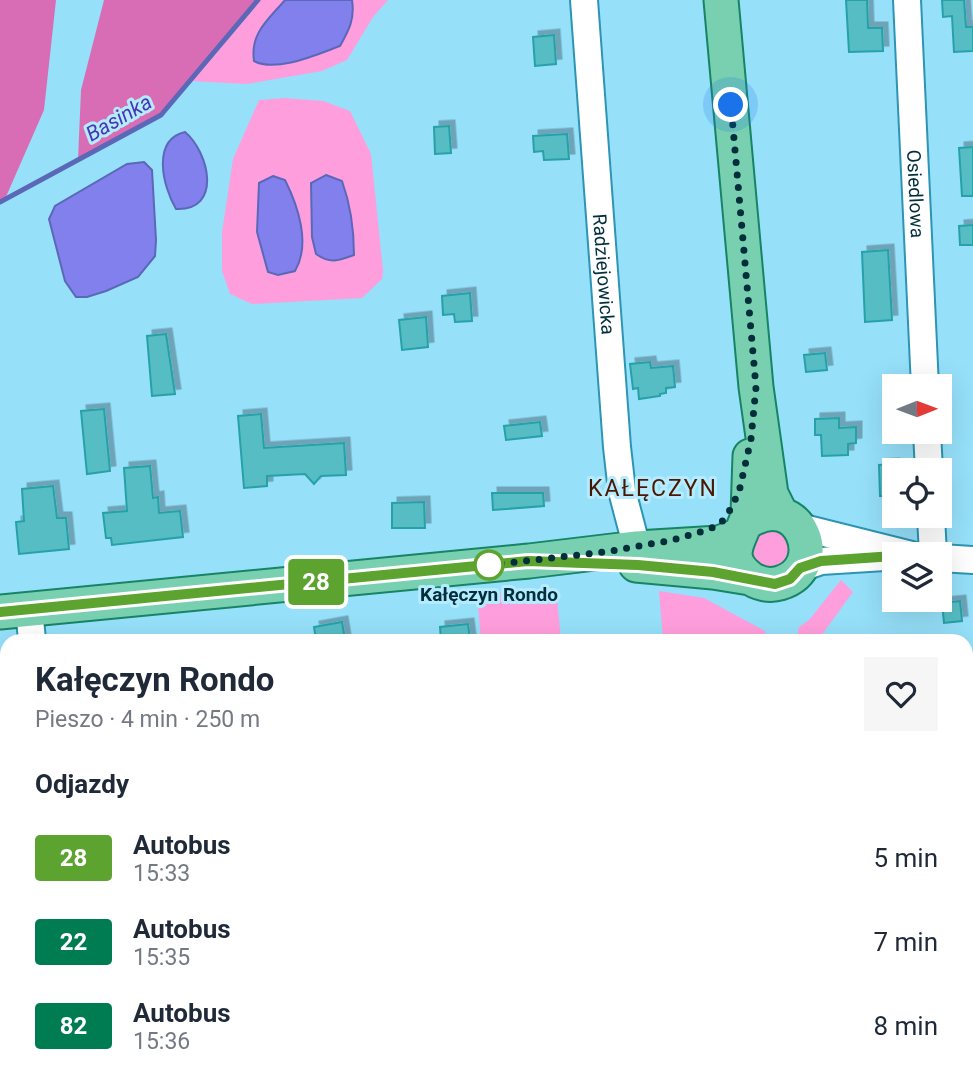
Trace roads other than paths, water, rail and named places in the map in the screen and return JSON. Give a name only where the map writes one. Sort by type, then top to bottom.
[{"type":"main road","points":[[528,561],[638,565],[713,572],[775,584],[790,579],[800,568],[807,548],[771,494],[756,387],[721,0]]},
{"type":"main road","points":[[750,578],[742,570],[735,547],[742,529],[756,387]]},
{"type":"main road","points":[[637,548],[700,534],[721,523],[739,492],[751,439]]},
{"type":"main road","points":[[20,621],[637,548],[719,543],[742,529],[756,516],[769,513],[791,521]]},
{"type":"street","name":"Radziejowicka","points":[[584,0],[617,447],[622,491],[637,548]]},
{"type":"street","name":"Osiedlowa","points":[[907,0],[924,374]]},
{"type":"street","points":[[791,521],[882,547]]},
{"type":"street","points":[[800,568],[821,561],[882,557]]},
{"type":"street","points":[[952,559],[973,560]]},
{"type":"waterway","name":"Basinka","points":[[0,202],[161,115],[258,0]]},
{"type":"place","name":"Kałęczyn Rondo","points":[[489,565]]},
{"type":"district","name":"KAŁĘCZYN","points":[[653,488]]}]
